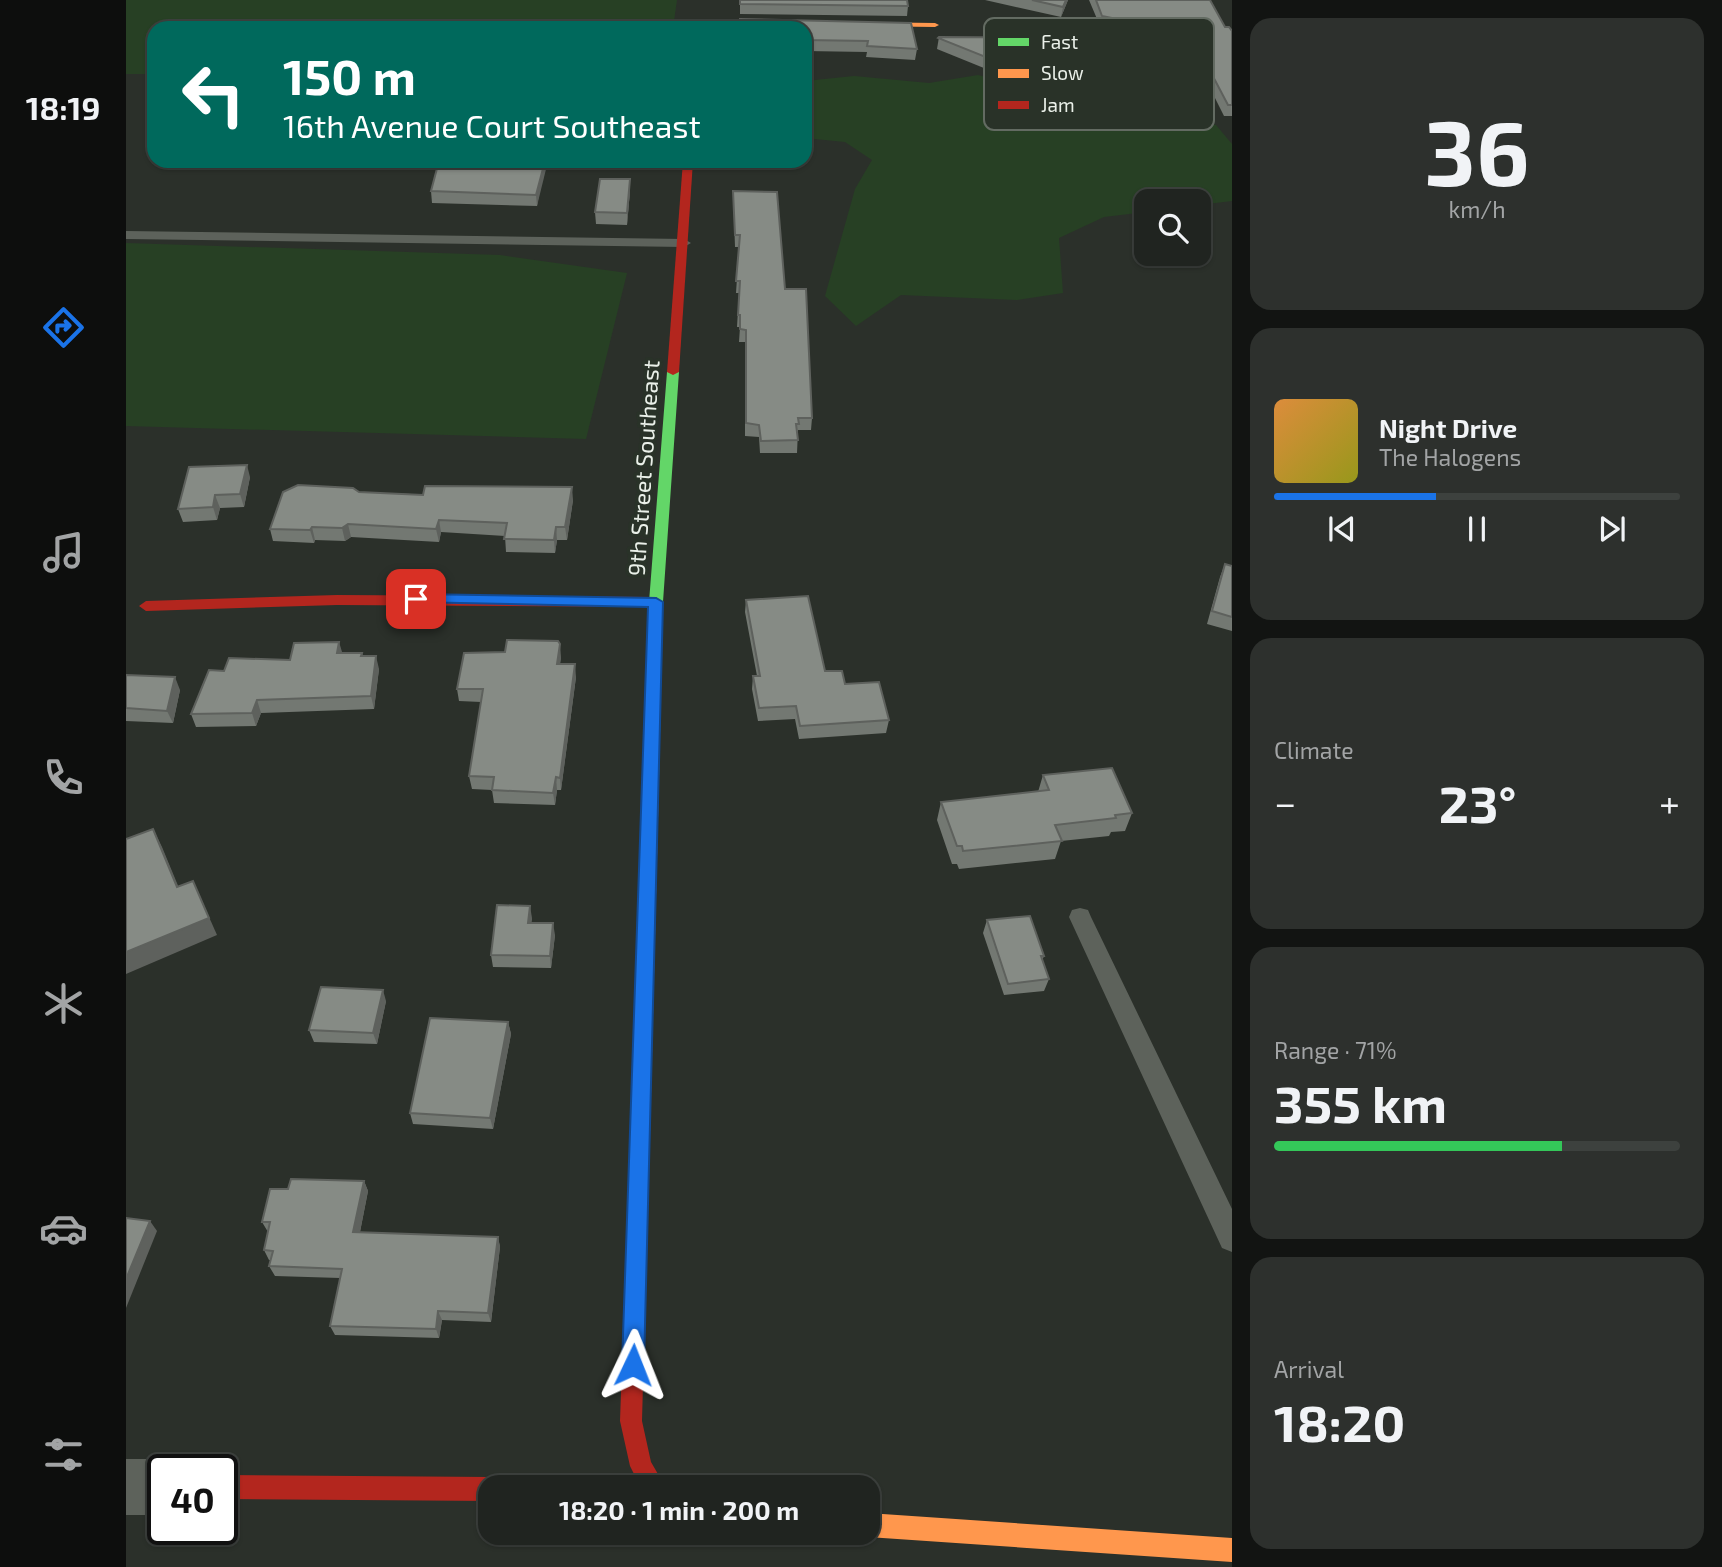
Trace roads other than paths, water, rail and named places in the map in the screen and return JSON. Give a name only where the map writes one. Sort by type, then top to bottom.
[{"type":"street","points":[[696,20],[736,21]]},
{"type":"street","points":[[812,23],[816,23]]},
{"type":"street","points":[[842,24],[935,25]]},
{"type":"street","name":"9th Street Southeast","points":[[646,1475],[641,1466],[631,1421],[656,602],[688,168]]},
{"type":"street","points":[[146,606],[416,599],[656,602]]},
{"type":"street","points":[[126,1487],[147,1487]]},
{"type":"street","points":[[238,1488],[478,1489]]},
{"type":"street","points":[[880,1526],[1232,1550]]},
{"type":"lane","points":[[126,234],[684,243]]},
{"type":"lane","points":[[1080,917],[1232,1239]]}]
